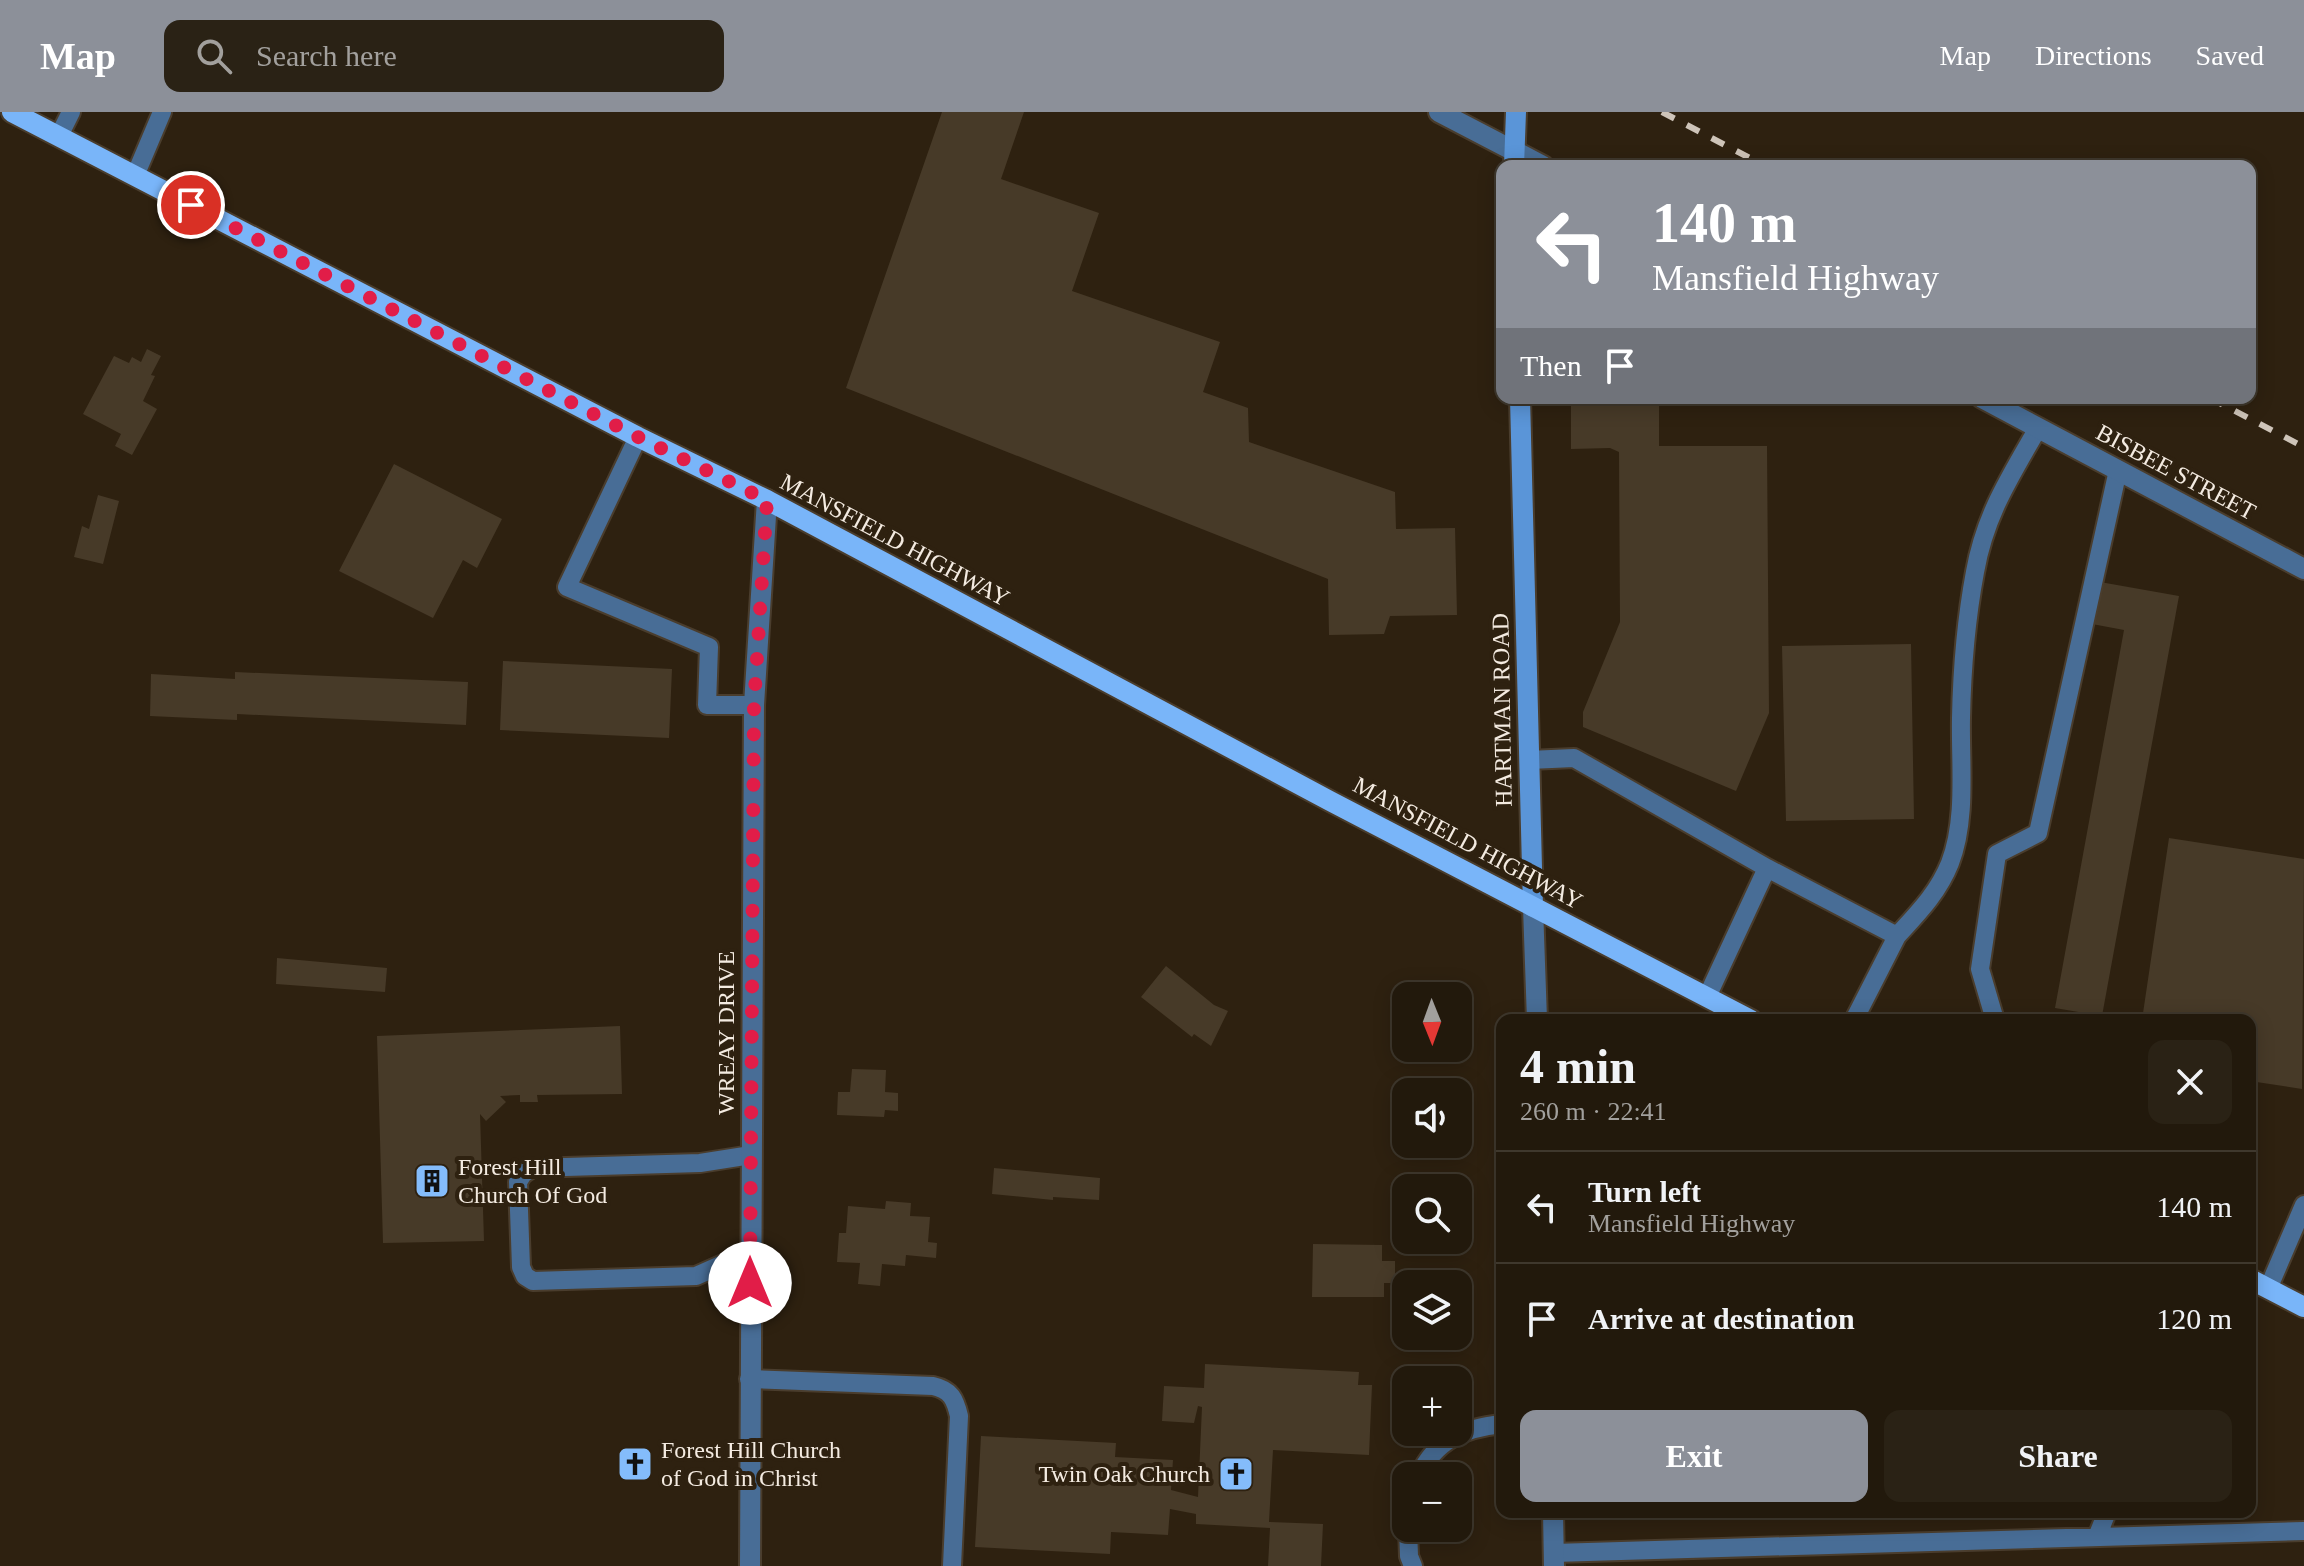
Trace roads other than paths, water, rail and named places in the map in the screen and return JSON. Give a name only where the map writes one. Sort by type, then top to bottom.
[{"type":"main road","name":"MANSFIELD HIGHWAY","points":[[12,112],[638,437],[767,500],[1740,1014]]},
{"type":"main road","points":[[2259,1284],[2304,1307]]},
{"type":"street","points":[[1439,112],[1514,158],[1516,112]]},
{"type":"street","name":"HARTMAN ROAD","points":[[1520,404],[1537,1014]]},
{"type":"street","name":"BISBEE STREET","points":[[1993,404],[2304,569]]},
{"type":"street","name":"WREAY DRIVE","points":[[750,1566],[754,705],[767,500]]},
{"type":"street","points":[[1553,1518],[1554,1560]]},
{"type":"lane","points":[[59,136],[71,112]]},
{"type":"lane","points":[[135,176],[162,112]]},
{"type":"lane","points":[[1857,1014],[1897,936],[1935,894],[1951,861],[1957,833],[1961,782],[1964,650],[1975,569],[1993,507],[2038,428]]},
{"type":"lane","points":[[638,437],[567,587],[709,647],[707,705],[754,705]]},
{"type":"lane","points":[[1993,1014],[1980,969],[1997,854],[2038,833],[2118,470]]},
{"type":"lane","points":[[1529,760],[1574,758],[1767,868],[1897,936]]},
{"type":"lane","points":[[1707,997],[1767,868]]},
{"type":"lane","points":[[750,1252],[696,1276],[533,1281],[525,1276],[521,1267],[518,1182],[532,1168],[700,1163],[751,1155]]},
{"type":"lane","points":[[2259,1284],[2304,1205]]},
{"type":"lane","points":[[749,1379],[947,1389],[955,1401],[959,1416],[952,1566]]},
{"type":"lane","points":[[1426,1462],[1448,1439],[1468,1429],[1496,1425]]},
{"type":"lane","points":[[2097,1537],[2105,1518]]},
{"type":"lane","points":[[1554,1560],[1673,1558],[2097,1537],[2304,1531]]},
{"type":"lane","points":[[1408,1542],[1413,1566]]},
{"type":"railway","points":[[1662,112],[1754,160]]},
{"type":"railway","points":[[2222,404],[2304,447]]},
{"type":"place","name":"Forest Hill Church Of God","points":[[432,1181]]},
{"type":"place","name":"Forest Hill Church of God in Christ","points":[[635,1464]]},
{"type":"place","name":"Twin Oak Church","points":[[1236,1474]]}]
